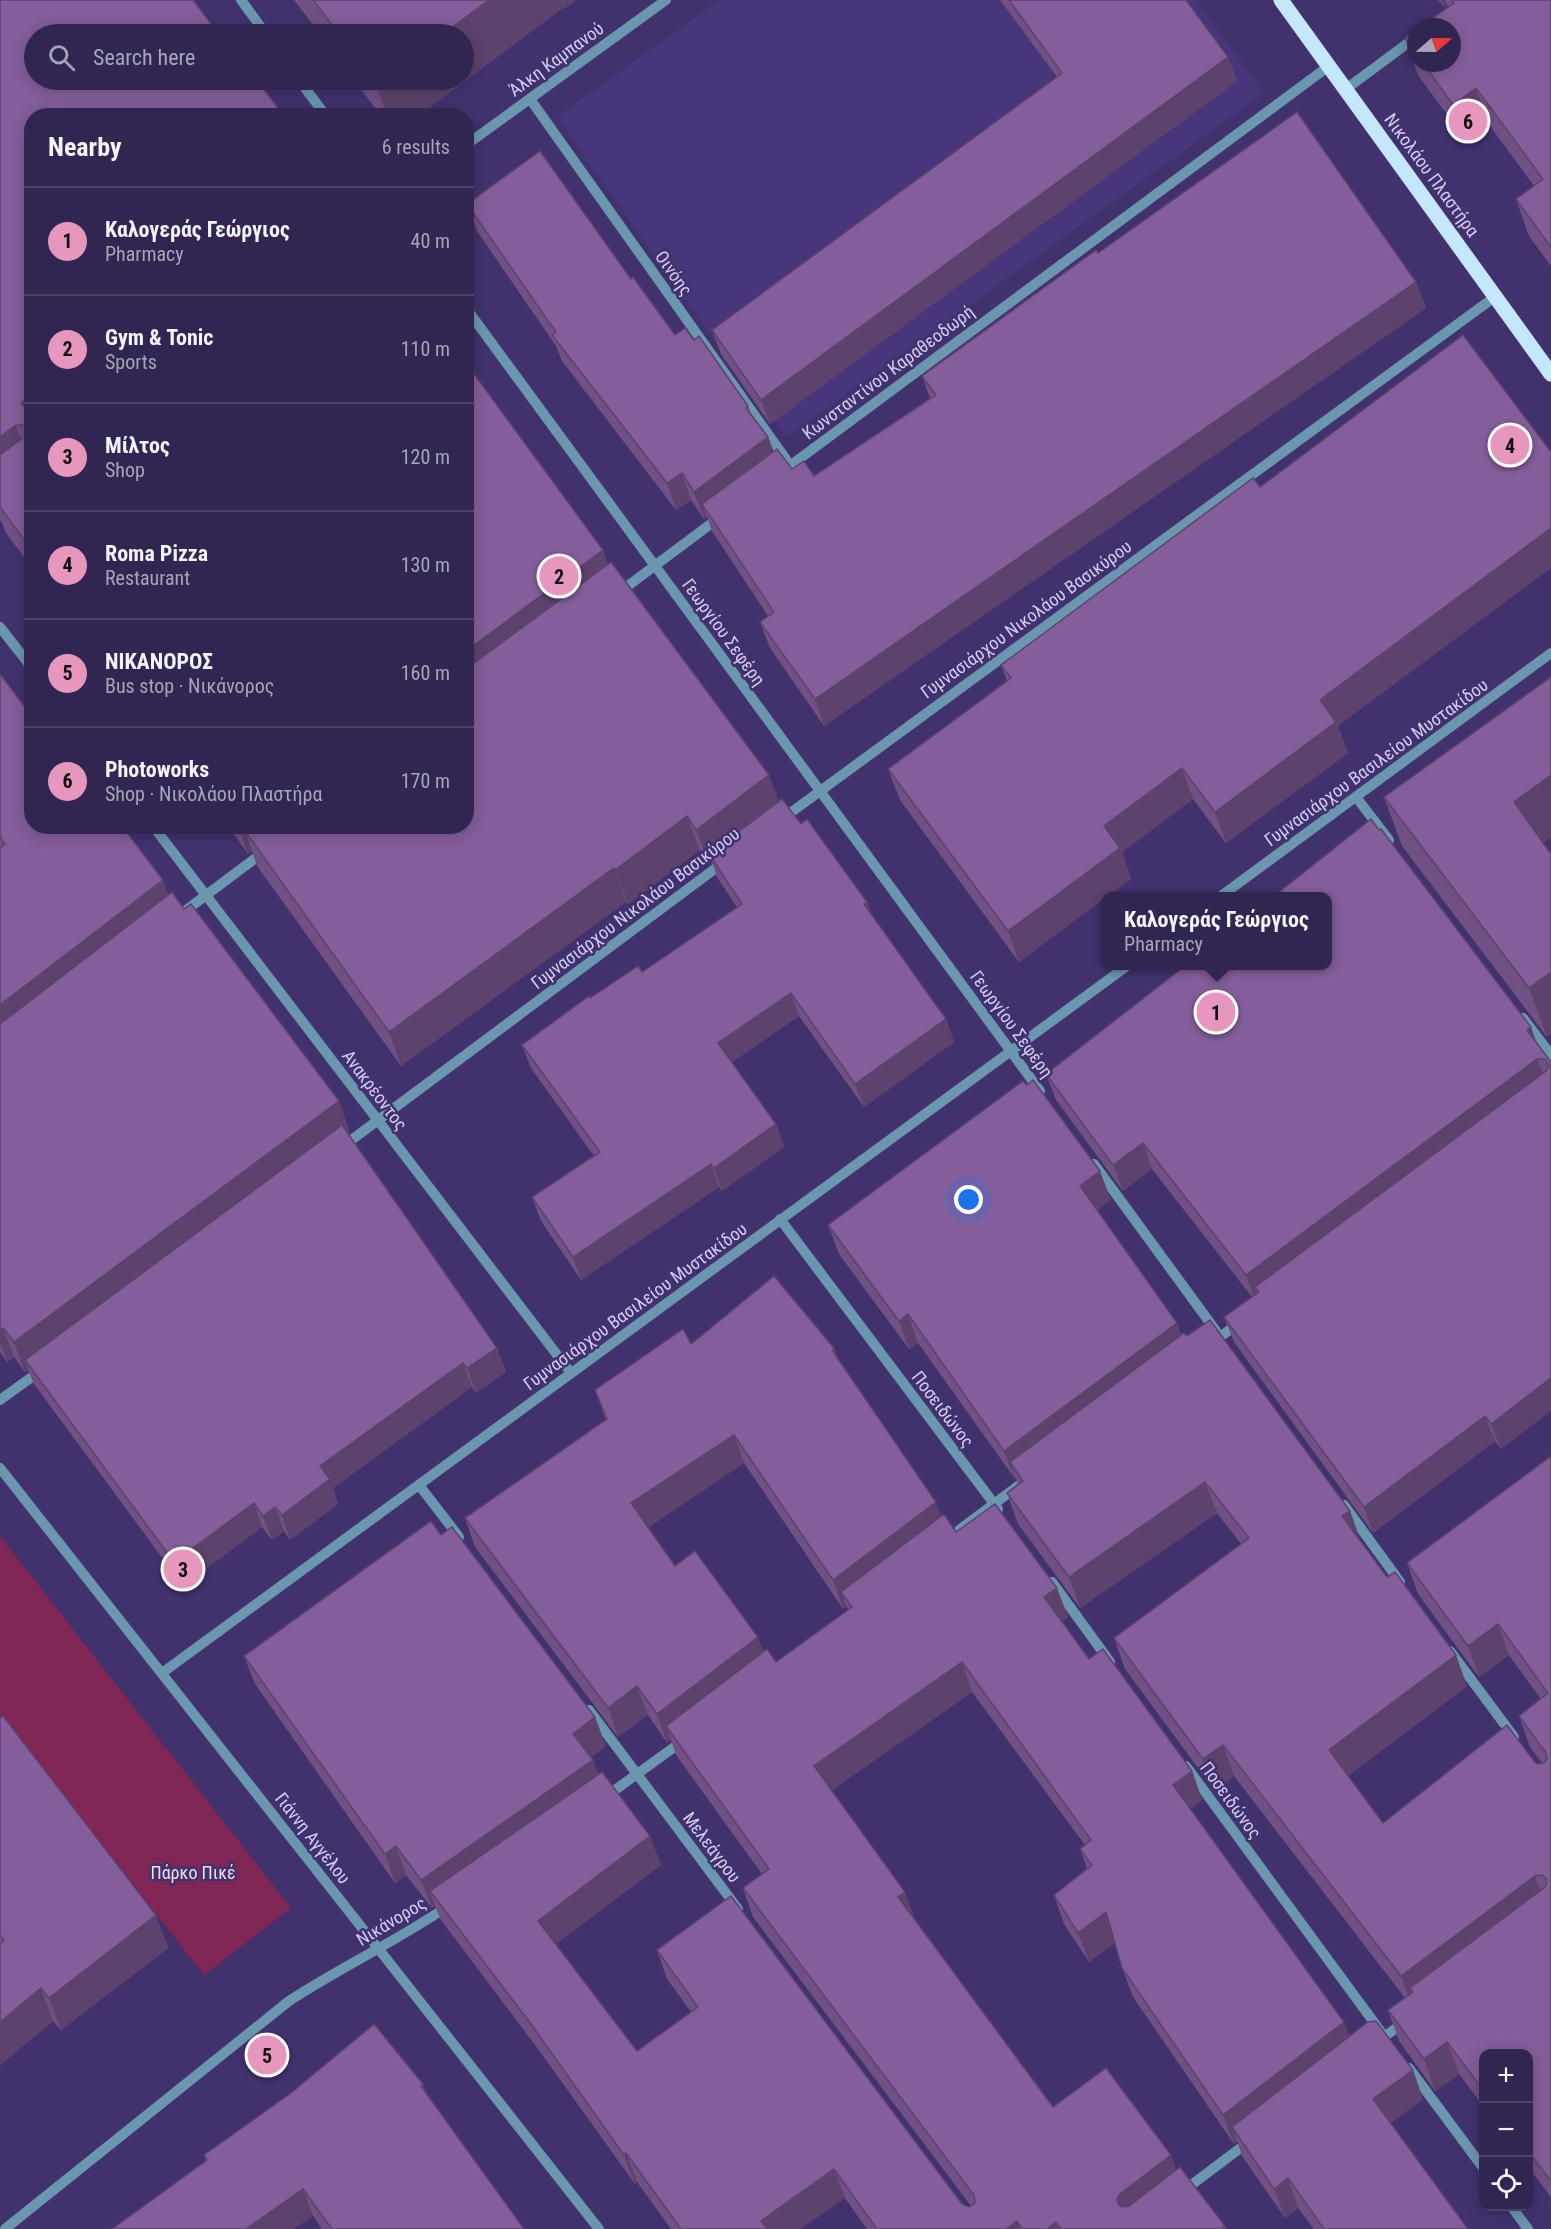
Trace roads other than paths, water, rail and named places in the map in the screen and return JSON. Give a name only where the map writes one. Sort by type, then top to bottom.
[{"type":"main road","name":"Νικολάου Πλαστήρα","points":[[1281,0],[1551,374]]},
{"type":"street","points":[[241,0],[259,24]]},
{"type":"street","name":"Άλκη Καμπανού","points":[[474,139],[666,0]]},
{"type":"street","points":[[1346,89],[1407,44]]},
{"type":"street","name":"Κωνσταντίνου Καραθεοδωρή","points":[[771,480],[1329,66]]},
{"type":"street","points":[[306,90],[320,108]]},
{"type":"street","name":"Οινόης","points":[[530,99],[790,465]]},
{"type":"street","name":"Γυμνασιάρχου Νικολάου Βασικύρου","points":[[773,826],[1496,296]]},
{"type":"street","name":"Γεωργίου Σεφέρη","points":[[474,319],[1046,1098]]},
{"type":"street","points":[[608,600],[733,508]]},
{"type":"street","points":[[0,627],[24,658]]},
{"type":"street","name":"Γυμνασιάρχου Βασιλείου Μυστακίδου","points":[[1228,892],[1551,653]]},
{"type":"street","points":[[1356,797],[1392,845]]},
{"type":"street","name":"Ανακρέοντος","points":[[159,834],[571,1373]]},
{"type":"street","points":[[168,924],[271,847]]},
{"type":"street","name":"Γυμνασιάρχου Νικολάου Βασικύρου","points":[[330,1156],[735,854]]},
{"type":"street","name":"Γυμνασιάρχου Βασιλείου Μυστακίδου","points":[[162,1673],[1122,970]]},
{"type":"street","points":[[1515,1007],[1551,1055]]},
{"type":"street","points":[[1088,1156],[1224,1341]]},
{"type":"street","name":"Ποσειδώνος","points":[[780,1220],[1008,1523]]},
{"type":"street","points":[[1201,1351],[1224,1341],[1249,1316]]},
{"type":"street","points":[[0,1400],[57,1359]]},
{"type":"street","name":"Γιάννη Αγγέλου","points":[[0,1467],[599,2229]]},
{"type":"street","points":[[947,1539],[1032,1476]]},
{"type":"street","points":[[419,1485],[468,1550]]},
{"type":"street","points":[[1336,1496],[1405,1589]]},
{"type":"street","points":[[1043,1570],[1119,1675]]},
{"type":"street","points":[[1398,1580],[1407,1573]]},
{"type":"street","points":[[1447,1646],[1523,1750]]},
{"type":"street","name":"Μελεάγρου","points":[[581,1700],[744,1917]]},
{"type":"street","points":[[599,1801],[694,1732]]},
{"type":"street","name":"Ποσειδώνος","points":[[1182,1761],[1392,2046]]},
{"type":"street","name":"Νικάνορος","points":[[5,2229],[289,2001],[454,1901]]},
{"type":"street","points":[[1366,2051],[1413,2016]]},
{"type":"street","points":[[1399,2056],[1479,2162]]},
{"type":"street","points":[[1172,2200],[1264,2129]]},
{"type":"street","points":[[1515,2211],[1528,2229]]},
{"type":"place","name":"Photoworks","points":[[1468,121]]},
{"type":"place","name":"Roma Pizza","points":[[1510,445]]},
{"type":"place","name":"Gym & Tonic","points":[[559,576]]},
{"type":"place","name":"Καλογεράς Γεώργιος","points":[[1216,1012]]},
{"type":"place","name":"Μίλτος","points":[[183,1569]]},
{"type":"place","name":"ΝΙΚΑΝΟΡΟΣ","points":[[267,2055]]},
{"type":"park label","name":"Πάρκο Πικέ","points":[[193,1872]]}]
